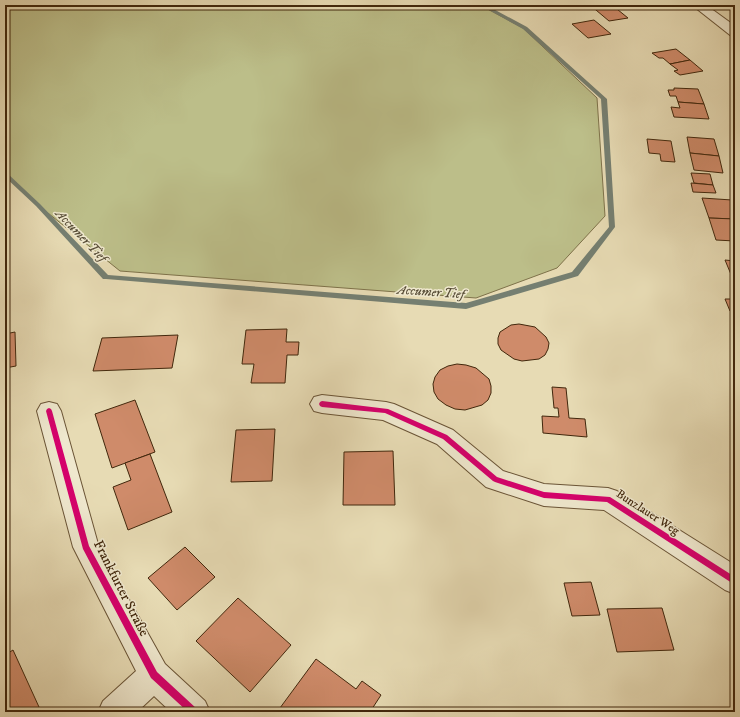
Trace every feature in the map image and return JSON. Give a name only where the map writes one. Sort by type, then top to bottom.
[{"type":"street","points":[[698,5],[735,32]]},
{"type":"street","name":"Bunzlauer Weg","points":[[322,404],[386,411],[423,427],[445,437],[495,479],[544,495],[608,499],[735,581]]},
{"type":"street","name":"Frankfurter Straße","points":[[49,411],[86,547],[154,675],[194,712]]},
{"type":"street","points":[[114,712],[154,675]]},
{"type":"green space","points":[[5,5],[480,5],[523,28],[597,98],[605,216],[557,268],[476,298],[120,271],[38,205],[5,174]]},
{"type":"building","points":[[590,5],[612,5],[628,18],[609,21]]},
{"type":"building","points":[[594,20],[611,34],[588,38],[572,24]]},
{"type":"building","points":[[676,49],[690,60],[670,64],[663,58],[659,58],[652,53]]},
{"type":"building","points":[[690,60],[703,71],[680,75],[674,71],[678,70],[670,64]]},
{"type":"building","points":[[674,88],[698,89],[704,104],[678,102],[676,96],[670,96],[668,90],[674,90]]},
{"type":"building","points":[[678,102],[704,104],[709,119],[674,117],[671,107],[680,108]]},
{"type":"building","points":[[687,137],[714,139],[719,156],[690,153]]},
{"type":"building","points":[[647,139],[671,141],[675,162],[661,161],[660,154],[649,153]]},
{"type":"building","points":[[690,153],[719,156],[723,173],[694,170]]},
{"type":"building","points":[[691,173],[710,174],[713,185],[694,183]]},
{"type":"building","points":[[691,183],[713,185],[716,193],[693,192]]},
{"type":"building","points":[[702,198],[732,200],[735,207],[735,219],[709,218]]},
{"type":"building","points":[[709,218],[735,219],[735,241],[716,240]]},
{"type":"building","points":[[725,260],[735,261],[735,284]]},
{"type":"building","points":[[725,299],[735,299],[735,311],[730,311]]},
{"type":"building","points":[[519,324],[535,327],[546,337],[549,343],[545,355],[539,359],[522,361],[514,359],[501,350],[498,344],[500,332],[511,325]]},
{"type":"building","points":[[287,329],[286,342],[299,342],[298,355],[287,355],[285,383],[251,383],[254,364],[242,364],[246,330]]},
{"type":"building","points":[[15,332],[16,366],[5,368],[5,334]]},
{"type":"building","points":[[178,335],[172,368],[93,371],[102,338]]},
{"type":"building","points":[[457,364],[476,368],[489,379],[491,393],[488,400],[482,405],[465,410],[455,409],[438,399],[434,392],[433,384],[435,377],[440,370]]},
{"type":"building","points":[[552,387],[566,388],[569,418],[585,419],[587,437],[543,433],[542,416],[559,417],[558,408],[554,408]]},
{"type":"building","points":[[135,400],[155,452],[112,468],[95,414]]},
{"type":"building","points":[[275,429],[272,481],[231,482],[236,430]]},
{"type":"building","points":[[393,451],[395,505],[343,505],[344,452]]},
{"type":"building","points":[[150,454],[172,512],[128,530],[113,487],[131,480],[125,463]]},
{"type":"building","points":[[185,547],[215,577],[177,610],[148,578]]},
{"type":"building","points":[[591,582],[600,615],[572,616],[564,583]]},
{"type":"building","points":[[238,598],[291,645],[250,692],[196,641]]},
{"type":"building","points":[[662,608],[674,650],[617,652],[607,609]]},
{"type":"building","points":[[13,650],[39,707],[32,712],[5,712],[5,655]]},
{"type":"building","points":[[316,659],[356,689],[362,681],[381,695],[370,712],[277,712]]},
{"type":"waterway","name":"Accumer Tief","points":[[5,174],[38,205],[106,277],[466,306],[575,274],[612,227],[604,99],[525,28],[482,5]]},
{"type":"cycle path","points":[[322,404],[386,411],[445,437],[495,479],[544,495],[608,499],[735,581]]},
{"type":"cycle path","points":[[49,411],[86,547],[154,675],[194,712]]}]
